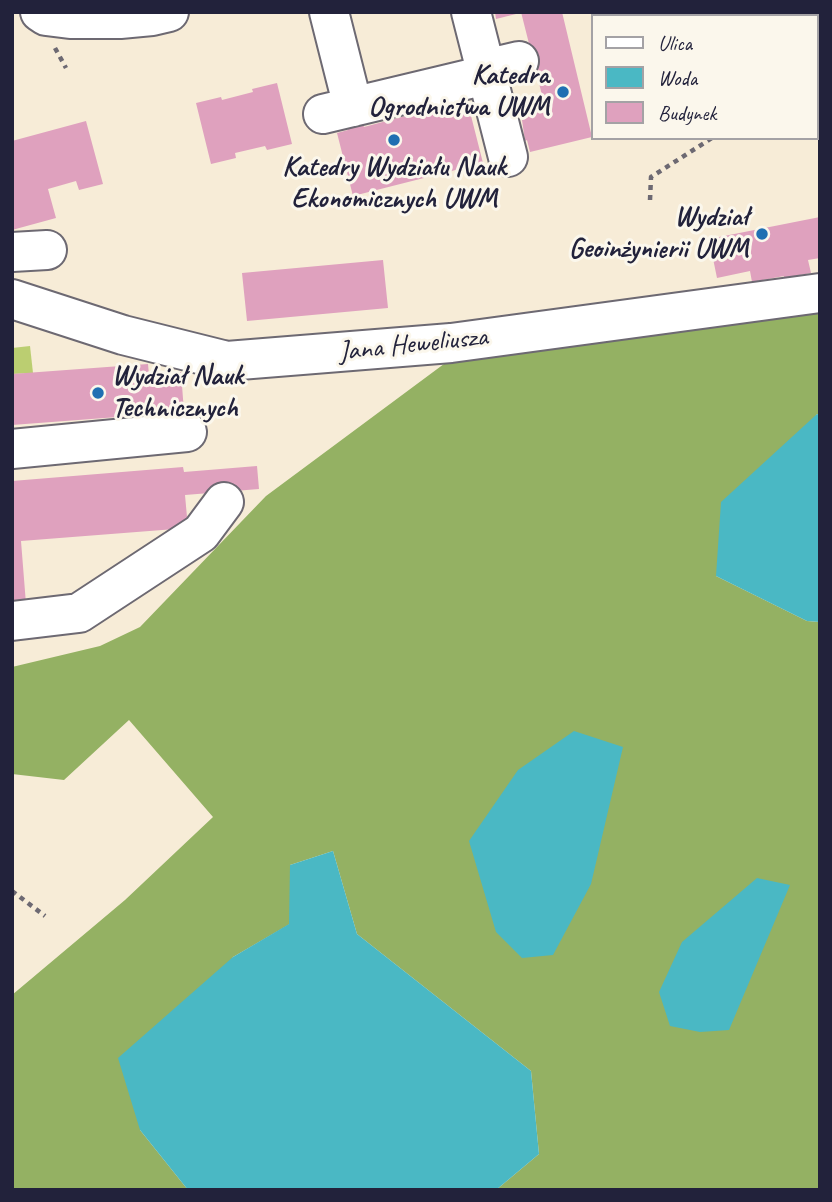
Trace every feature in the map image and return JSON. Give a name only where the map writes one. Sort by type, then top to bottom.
[{"type":"street","points":[[40,12],[46,16],[70,19],[120,19],[169,12]]},
{"type":"street","points":[[329,12],[338,111],[497,68]]},
{"type":"street","points":[[471,12],[497,68],[508,157]]},
{"type":"street","name":"Jana Heweliusza","points":[[12,299],[123,335],[227,361],[451,343],[820,293]]},
{"type":"street","points":[[12,449],[187,432]]},
{"type":"street","points":[[12,621],[79,613],[201,533],[224,502]]},
{"type":"path","points":[[650,200],[651,177],[709,140]]},
{"type":"path","points":[[12,891],[45,916]]},
{"type":"green space","points":[[820,309],[820,415],[817,414],[716,576],[807,621],[820,622],[820,1190],[496,1190],[539,1154],[531,1071],[357,934],[333,851],[290,865],[290,924],[233,957],[140,1130],[188,1190],[12,1190],[12,995],[125,900],[213,817],[129,720],[64,780],[12,774],[12,667],[100,646],[140,627],[266,496],[452,358]]},
{"type":"green space","points":[[30,346],[33,373],[12,374],[12,348]]},
{"type":"water","points":[[817,414],[820,415],[820,622],[807,621],[716,576],[721,502]]},
{"type":"water","points":[[574,731],[623,747],[591,884],[553,955],[522,958],[496,932],[469,841],[518,770]]},
{"type":"water","points":[[333,851],[357,934],[531,1071],[539,1154],[496,1190],[188,1190],[140,1130],[118,1058],[233,957],[289,924],[290,865]]},
{"type":"water","points":[[757,878],[790,885],[729,1030],[700,1032],[670,1026],[659,992],[682,942]]},
{"type":"building","points":[[495,12],[520,12],[520,13],[496,19]]},
{"type":"building","points":[[521,12],[562,12],[590,137],[530,152],[527,140],[525,141],[521,113],[545,107]]},
{"type":"building","points":[[722,12],[722,14],[633,14]]},
{"type":"building","points":[[277,83],[292,144],[267,150],[265,146],[235,153],[236,158],[211,164],[196,103],[221,97],[222,100]]},
{"type":"building","points":[[454,100],[454,103],[467,100],[483,163],[353,196],[337,133],[348,130],[347,127],[363,123],[364,127],[439,107],[438,104]]},
{"type":"building","points":[[86,121],[103,184],[79,190],[76,181],[48,189],[56,218],[12,230],[12,141]]},
{"type":"building","name":"Wydział Geoinżynierii UWM","points":[[820,217],[820,258],[808,260],[811,273],[752,282],[750,271],[717,278],[709,239]]},
{"type":"building","points":[[383,260],[388,308],[247,321],[242,273]]},
{"type":"building","name":"Wydział Nauk Technicznych","points":[[148,364],[149,375],[181,372],[184,412],[12,425],[12,374]]},
{"type":"building","points":[[257,466],[259,489],[185,495],[188,528],[21,541],[26,604],[12,605],[12,481],[183,467],[184,472]]},
{"type":"place","name":"Katedra Ogrodnictwa UWM","points":[[563,92]]},
{"type":"place","name":"Katedry Wydziału Nauk Ekonomicznych UWM","points":[[394,140]]},
{"type":"place","name":"Wydział Geoinżynierii UWM","points":[[762,234]]},
{"type":"place","name":"Wydział Nauk Technicznych","points":[[98,393]]}]
